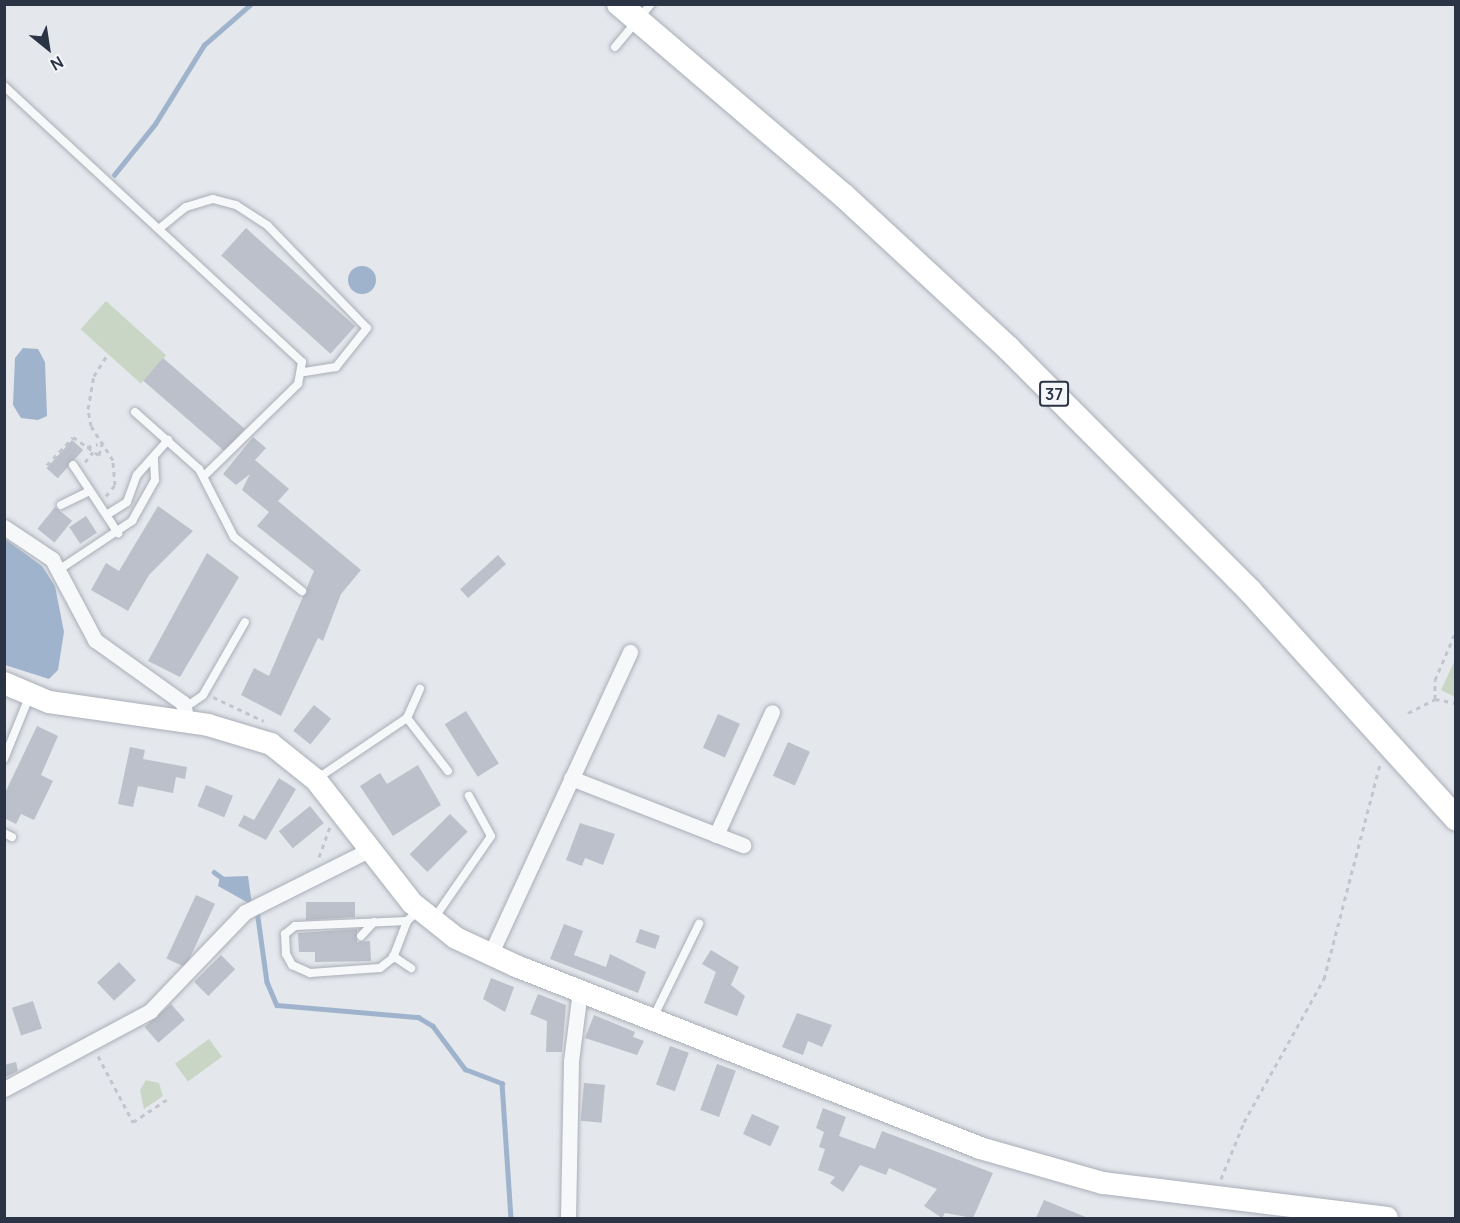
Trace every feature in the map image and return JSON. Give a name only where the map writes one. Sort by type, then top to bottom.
[{"type":"main road","name":"37","points":[[620,4],[645,12],[1016,356],[1250,591],[1455,818]]},
{"type":"street","points":[[4,528],[41,549],[60,569],[76,611],[95,640],[187,714]]},
{"type":"street","points":[[490,955],[630,652]]},
{"type":"street","points":[[4,683],[29,696],[187,714],[259,738],[283,750],[316,780],[420,917],[490,955],[1023,1164],[1084,1179],[1217,1198],[1293,1213],[1387,1218]]},
{"type":"street","points":[[716,835],[772,712]]},
{"type":"street","points":[[571,778],[743,845]]},
{"type":"street","points":[[4,1089],[93,1046],[159,1003],[255,908],[369,849]]},
{"type":"street","points":[[568,1218],[571,1061],[580,991]]},
{"type":"lane","points":[[615,47],[645,12]]},
{"type":"lane","points":[[4,86],[294,352],[304,372]]},
{"type":"lane","points":[[160,228],[186,207],[226,200],[268,226],[366,324],[364,336],[336,367],[304,372]]},
{"type":"lane","points":[[204,476],[298,384],[304,372]]},
{"type":"lane","points":[[135,412],[168,440],[204,476],[234,537],[302,591]]},
{"type":"lane","points":[[108,514],[130,496],[137,475],[168,440]]},
{"type":"lane","points":[[60,569],[118,533],[143,503],[155,480],[154,458]]},
{"type":"lane","points":[[73,465],[88,492],[108,514],[118,533]]},
{"type":"lane","points":[[61,505],[88,492]]},
{"type":"lane","points":[[130,496],[143,503]]},
{"type":"lane","points":[[187,714],[203,695],[245,622]]},
{"type":"lane","points":[[316,780],[407,718],[420,689]]},
{"type":"lane","points":[[4,759],[29,696]]},
{"type":"lane","points":[[407,718],[448,771]]},
{"type":"lane","points":[[420,917],[290,928],[285,939],[289,959],[310,973],[351,973],[380,968],[393,956],[420,917],[491,836],[469,796]]},
{"type":"lane","points":[[361,936],[374,922]]},
{"type":"lane","points":[[652,1020],[699,924]]},
{"type":"lane","points":[[393,956],[411,968]]},
{"type":"path","points":[[98,503],[116,482],[112,454],[91,426],[87,409],[94,376],[108,354]]},
{"type":"path","points":[[47,465],[70,438],[102,455],[98,444]]},
{"type":"path","points":[[87,447],[103,440]]},
{"type":"path","points":[[1435,699],[1435,680],[1455,632]]},
{"type":"path","points":[[1408,713],[1435,699],[1455,703]]},
{"type":"path","points":[[1217,1198],[1244,1122],[1324,979],[1380,764]]},
{"type":"path","points":[[93,1046],[133,1122],[169,1098]]},
{"type":"green space","points":[[106,301],[166,355],[141,383],[81,329]]},
{"type":"green space","points":[[1455,660],[1455,697],[1441,690]]},
{"type":"green space","points":[[209,1039],[222,1057],[188,1081],[175,1064]]},
{"type":"green space","points":[[146,1080],[159,1083],[163,1096],[144,1109],[140,1090]]},
{"type":"water","points":[[362,266],[372,270],[376,280],[372,290],[362,294],[352,290],[348,280],[352,270]]},
{"type":"water","points":[[23,348],[38,349],[45,362],[47,416],[38,420],[21,418],[13,405],[15,358]]},
{"type":"water","points":[[5,539],[42,566],[55,586],[64,632],[58,670],[49,679],[5,665]]},
{"type":"water","points":[[248,876],[252,905],[218,886],[220,877]]},
{"type":"building","points":[[246,228],[355,326],[330,354],[221,255]]},
{"type":"building","points":[[163,358],[245,429],[225,451],[143,381]]},
{"type":"building","points":[[253,437],[266,448],[255,460],[289,489],[278,501],[361,570],[341,594],[323,641],[318,638],[281,716],[241,695],[254,668],[269,676],[314,571],[257,526],[269,512],[242,490],[250,474],[236,485],[223,474]]},
{"type":"building","points":[[72,440],[83,450],[58,478],[47,468]]},
{"type":"building","points":[[158,506],[193,531],[149,575],[128,611],[91,590],[106,563],[119,571]]},
{"type":"building","points":[[55,507],[72,521],[54,543],[37,529]]},
{"type":"building","points":[[86,516],[97,533],[80,544],[69,527]]},
{"type":"building","points":[[207,553],[239,577],[180,677],[148,661]]},
{"type":"building","points":[[498,555],[506,564],[468,598],[460,589]]},
{"type":"building","points":[[314,705],[331,719],[310,744],[293,731]]},
{"type":"building","points":[[466,711],[499,764],[478,777],[445,724]]},
{"type":"building","points":[[718,714],[740,724],[725,758],[703,748]]},
{"type":"building","points":[[37,726],[58,736],[41,775],[53,781],[34,820],[21,814],[16,824],[4,818],[4,795]]},
{"type":"building","points":[[788,742],[810,752],[795,786],[773,776]]},
{"type":"building","points":[[130,747],[145,750],[143,759],[187,767],[185,779],[176,777],[173,793],[138,786],[133,807],[118,804]]},
{"type":"building","points":[[418,765],[441,805],[393,836],[360,786],[380,773],[387,784]]},
{"type":"building","points":[[279,778],[296,789],[266,840],[238,826],[244,815],[254,820]]},
{"type":"building","points":[[206,785],[233,796],[224,817],[197,806]]},
{"type":"building","points":[[310,806],[324,823],[293,848],[279,831]]},
{"type":"building","points":[[450,814],[468,832],[427,872],[410,854]]},
{"type":"building","points":[[580,823],[615,834],[603,865],[585,858],[582,866],[566,860]]},
{"type":"building","points":[[196,895],[215,904],[185,967],[166,958]]},
{"type":"building","points":[[306,902],[355,902],[355,917],[306,920]]},
{"type":"building","points":[[564,924],[583,931],[574,955],[606,967],[610,954],[646,972],[638,993],[550,959]]},
{"type":"building","points":[[357,929],[357,942],[370,941],[371,961],[315,962],[315,952],[299,952],[298,933]]},
{"type":"building","points":[[640,929],[660,936],[655,949],[635,942]]},
{"type":"building","points":[[711,950],[739,967],[731,985],[745,996],[737,1016],[704,1003],[716,972],[702,964]]},
{"type":"building","points":[[221,955],[235,969],[208,996],[194,982]]},
{"type":"building","points":[[119,962],[136,980],[114,1001],[97,982]]},
{"type":"building","points":[[491,978],[514,987],[505,1012],[483,999]]},
{"type":"building","points":[[538,994],[566,1005],[562,1052],[546,1052],[547,1021],[530,1014]]},
{"type":"building","points":[[33,1001],[42,1029],[21,1035],[12,1008]]},
{"type":"building","points":[[171,1004],[185,1020],[158,1043],[145,1027]]},
{"type":"building","points":[[797,1013],[832,1025],[822,1047],[808,1041],[803,1055],[782,1047]]},
{"type":"building","points":[[594,1015],[635,1032],[633,1037],[644,1041],[637,1055],[585,1038]]},
{"type":"building","points":[[670,1046],[689,1053],[675,1091],[656,1085]]},
{"type":"building","points":[[16,1062],[18,1071],[4,1078],[4,1065]]},
{"type":"building","points":[[717,1064],[736,1071],[719,1117],[700,1110]]},
{"type":"building","points":[[584,1083],[605,1085],[602,1123],[581,1121]]},
{"type":"building","points":[[823,1108],[846,1117],[839,1136],[875,1149],[882,1131],[993,1173],[973,1218],[945,1213],[942,1218],[924,1206],[937,1189],[889,1168],[886,1175],[860,1165],[843,1192],[830,1183],[835,1177],[818,1170],[825,1149],[819,1147],[824,1132],[816,1128]]},
{"type":"building","points":[[752,1114],[779,1126],[770,1146],[743,1134]]},
{"type":"building","points":[[1044,1200],[1088,1218],[1036,1218]]},
{"type":"waterway","points":[[114,175],[155,124],[204,45],[251,4]]},
{"type":"waterway","points":[[214,872],[225,880]]},
{"type":"waterway","points":[[257,910],[267,982],[277,1005],[418,1017],[433,1026],[465,1069],[502,1083],[511,1218]]}]
